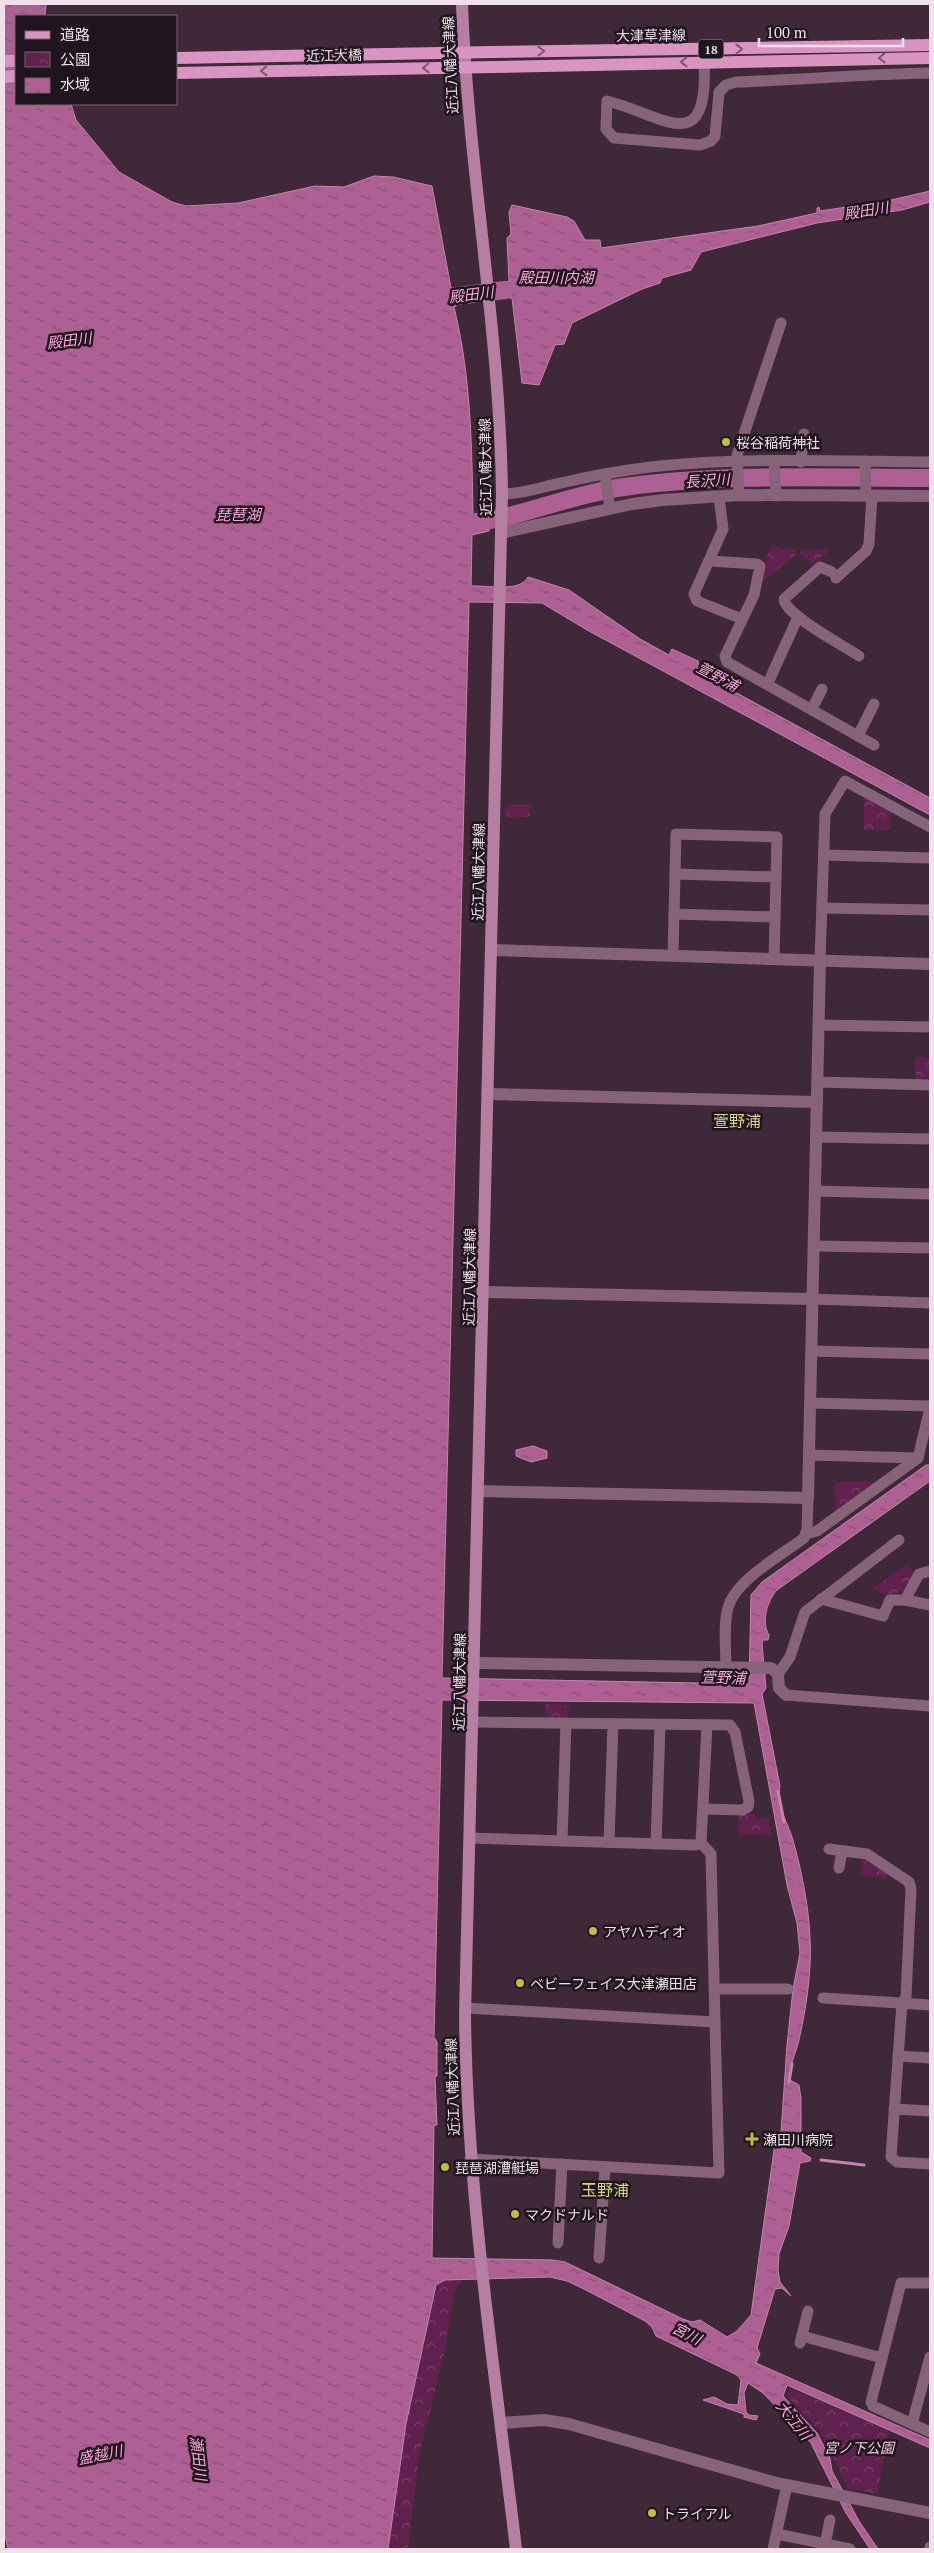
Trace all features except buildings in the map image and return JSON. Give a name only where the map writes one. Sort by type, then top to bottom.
[{"type":"main road","name":"近江八幡大津線","points":[[462,4],[465,84],[500,411],[502,499],[466,2008],[466,2102],[470,2159],[516,2549]]},
{"type":"main road","name":"大津草津線","points":[[492,52],[930,45]]},
{"type":"main road","name":"近江大橋","points":[[178,58],[492,52]]},
{"type":"main road","name":"大津草津線","points":[[493,67],[930,58]]},
{"type":"main road","name":"近江大橋","points":[[178,73],[493,67]]},
{"type":"street","points":[[704,62],[703,101],[700,109],[690,121],[680,124],[663,122],[607,100],[606,129],[614,138],[700,145],[712,141],[715,136],[719,92],[726,85],[736,82],[802,80],[829,76],[930,73]]},
{"type":"street","points":[[739,492],[737,463],[782,322]]},
{"type":"street","points":[[801,462],[804,434]]},
{"type":"street","points":[[502,499],[648,468],[737,463],[774,465],[801,462],[930,462]]},
{"type":"street","points":[[859,656],[798,617],[785,604],[784,598],[820,567],[834,575],[866,551],[869,544],[865,463]]},
{"type":"street","points":[[774,465],[776,493]]},
{"type":"street","points":[[605,476],[610,505]]},
{"type":"street","points":[[501,532],[531,528],[610,505],[719,497],[739,492],[930,496]]},
{"type":"street","points":[[719,497],[723,529],[710,562],[694,594],[697,601],[742,619]]},
{"type":"street","points":[[710,562],[757,564],[760,566],[754,595],[725,656],[726,662],[768,683],[874,745]]},
{"type":"street","points":[[768,683],[798,617]]},
{"type":"street","points":[[812,710],[822,690]]},
{"type":"street","points":[[858,736],[874,704]]},
{"type":"street","points":[[726,1667],[728,1608],[736,1590],[804,1538],[806,1534],[825,814],[845,781],[930,828]]},
{"type":"street","points":[[673,956],[676,834],[759,836],[777,837],[774,959]]},
{"type":"street","points":[[824,855],[930,858]]},
{"type":"street","points":[[675,874],[776,877]]},
{"type":"street","points":[[822,908],[930,910]]},
{"type":"street","points":[[674,914],[775,917]]},
{"type":"street","points":[[491,950],[930,964]]},
{"type":"street","points":[[819,1024],[930,1028]]},
{"type":"street","points":[[818,1082],[930,1085]]},
{"type":"street","points":[[488,1094],[817,1102]]},
{"type":"street","points":[[816,1137],[930,1140]]},
{"type":"street","points":[[815,1191],[930,1194]]},
{"type":"street","points":[[814,1246],[930,1248]]},
{"type":"street","points":[[484,1292],[930,1302]]},
{"type":"street","points":[[811,1351],[930,1354]]},
{"type":"street","points":[[806,1534],[817,1531],[923,1454],[930,1407],[810,1403]]},
{"type":"street","points":[[809,1455],[923,1454]]},
{"type":"street","points":[[478,1490],[808,1498]]},
{"type":"street","points":[[778,1674],[790,1657],[805,1612],[899,1540]]},
{"type":"street","points":[[905,1600],[919,1574],[930,1571]]},
{"type":"street","points":[[821,1599],[883,1616],[890,1600],[905,1600],[930,1605]]},
{"type":"street","points":[[475,1668],[766,1668],[776,1670],[779,1688],[786,1695],[930,1706]]},
{"type":"street","points":[[473,1722],[730,1725],[735,1732],[750,1801],[748,1807],[742,1810],[704,1809]]},
{"type":"street","points":[[562,1841],[566,1723]]},
{"type":"street","points":[[609,1842],[613,1724]]},
{"type":"street","points":[[656,1844],[660,1725]]},
{"type":"street","points":[[470,2159],[719,2174],[710,1854],[701,1843],[707,1725]]},
{"type":"street","points":[[470,1838],[696,1845],[701,1843]]},
{"type":"street","points":[[829,1849],[867,1854],[909,1882],[911,1889],[906,1996],[902,2003],[891,2157],[896,2162],[930,2164]]},
{"type":"street","points":[[840,1868],[842,1851]]},
{"type":"street","points":[[715,1990],[788,1989]]},
{"type":"street","points":[[823,1998],[930,2005]]},
{"type":"street","points":[[466,2008],[716,2022]]},
{"type":"street","points":[[898,2056],[930,2058]]},
{"type":"street","points":[[894,2109],[930,2111]]},
{"type":"street","points":[[558,2243],[562,2164]]},
{"type":"street","points":[[599,2258],[605,2166]]},
{"type":"street","points":[[930,2283],[901,2283],[871,2402],[873,2406],[930,2432]]},
{"type":"street","points":[[808,2311],[801,2339],[882,2358]]},
{"type":"street","points":[[912,2424],[926,2391],[930,2357]]},
{"type":"street","points":[[501,2423],[544,2420],[569,2424],[787,2485],[930,2513]]},
{"type":"street","points":[[773,2549],[787,2485]]},
{"type":"street","points":[[825,2544],[830,2520]]},
{"type":"street","points":[[776,2534],[850,2549]]},
{"type":"green space","points":[[770,546],[796,550],[795,555],[760,583]]},
{"type":"green space","points":[[830,549],[816,563],[811,564],[800,553],[800,551]]},
{"type":"green space","points":[[864,797],[891,810],[890,830],[864,830]]},
{"type":"green space","points":[[506,805],[530,805],[530,817],[506,817]]},
{"type":"green space","points":[[915,1057],[930,1057],[930,1081],[916,1080]]},
{"type":"green space","points":[[835,1482],[874,1482],[876,1485],[836,1513]]},
{"type":"green space","points":[[908,1564],[914,1574],[906,1590],[888,1596],[872,1589]]},
{"type":"green space","points":[[545,1704],[569,1705],[568,1720],[545,1719]]},
{"type":"green space","points":[[739,1814],[755,1814],[756,1819],[768,1818],[771,1834],[738,1835]]},
{"type":"green space","points":[[862,1860],[866,1860],[887,1874],[886,1878],[861,1876]]},
{"type":"green space","points":[[461,2279],[461,2284],[458,2285],[454,2293],[444,2354],[419,2456],[408,2549],[388,2549],[406,2424],[436,2285],[445,2280]]},
{"type":"green space","name":"宮ノ下公園","points":[[790,2388],[889,2431],[877,2494],[848,2488],[820,2431],[787,2396]]},
{"type":"water","name":"琵琶湖","points":[[4,4],[46,4],[45,15],[15,15],[15,105],[71,105],[76,120],[119,172],[172,202],[186,206],[238,203],[315,186],[344,187],[374,176],[393,177],[432,186],[451,288],[464,289],[465,302],[454,307],[464,359],[470,412],[473,518],[490,513],[489,531],[472,535],[471,586],[510,587],[524,582],[528,577],[569,590],[640,639],[669,655],[672,649],[698,661],[699,667],[709,678],[930,798],[930,815],[587,630],[542,603],[469,602],[442,1678],[749,1684],[751,1595],[762,1582],[926,1465],[930,1465],[930,1481],[777,1590],[770,1600],[766,1612],[765,1624],[769,1635],[768,1640],[763,1640],[762,1644],[766,1688],[762,1694],[780,1786],[780,1806],[792,1837],[798,1861],[809,1926],[810,1964],[808,1990],[802,2028],[791,2065],[790,2080],[799,2085],[801,2098],[801,2152],[811,2158],[810,2161],[800,2163],[789,2226],[779,2254],[778,2270],[780,2282],[791,2296],[782,2288],[775,2289],[757,2348],[760,2354],[756,2363],[930,2440],[930,2448],[787,2385],[783,2396],[817,2433],[830,2458],[832,2471],[859,2521],[878,2549],[870,2549],[846,2513],[811,2443],[763,2393],[748,2383],[744,2393],[746,2412],[749,2415],[758,2416],[756,2420],[703,2400],[714,2397],[727,2404],[738,2405],[741,2380],[737,2375],[656,2336],[652,2327],[645,2321],[567,2281],[550,2277],[445,2280],[436,2285],[406,2424],[388,2549],[8,2549],[4,2532]],"holes":[[[442,1700],[754,1703],[787,1885],[797,1923],[800,1953],[793,1989],[787,2045],[781,2132],[775,2143],[751,2315],[737,2331],[727,2337],[700,2320],[692,2322],[683,2319],[565,2262],[553,2260],[432,2258],[434,2125],[437,2125],[435,2077],[437,2076],[437,2042],[434,2037]]]},
{"type":"water","name":"殿田川内湖","points":[[930,191],[930,202],[902,210],[817,223],[701,252],[691,270],[662,278],[660,283],[642,289],[572,323],[564,344],[555,345],[539,385],[522,383],[512,298],[496,297],[495,286],[509,281],[507,238],[511,234],[509,212],[512,205],[567,217],[574,221],[585,240],[600,240],[601,248],[758,226],[817,213],[817,208],[819,207],[820,211],[887,201]]},
{"type":"water","points":[[533,1446],[547,1451],[547,1458],[531,1462],[516,1456],[516,1450]]},
{"type":"waterway","name":"殿田川","points":[[442,298],[505,290]]},
{"type":"waterway","name":"長沢川","points":[[466,523],[506,517],[604,490],[662,483],[777,477],[930,478]]},
{"type":"waterway","points":[[778,1791],[784,1822]]},
{"type":"waterway","points":[[789,2082],[792,2064]]},
{"type":"waterway","points":[[821,2160],[864,2165]]},
{"type":"place","name":"桜谷稲荷神社","points":[[726,442]]},
{"type":"place","name":"アヤハディオ","points":[[593,1931]]},
{"type":"place","name":"ベビーフェイス大津瀬田店","points":[[520,1983]]},
{"type":"place","name":"瀬田川病院","points":[[752,2139]]},
{"type":"place","name":"琵琶湖漕艇場","points":[[445,2167]]},
{"type":"place","name":"マクドナルド","points":[[515,2214]]},
{"type":"place","name":"トライアル","points":[[652,2513]]},
{"type":"district","name":"萱野浦","points":[[737,1121]]},
{"type":"district","name":"玉野浦","points":[[605,2190]]},
{"type":"water label","name":"宮川","points":[[687,2333]]},
{"type":"water label","name":"大江川","points":[[794,2420]]},
{"type":"water label","name":"盛越川","points":[[100,2454]]},
{"type":"water label","name":"瀬田川","points":[[199,2458]]}]
